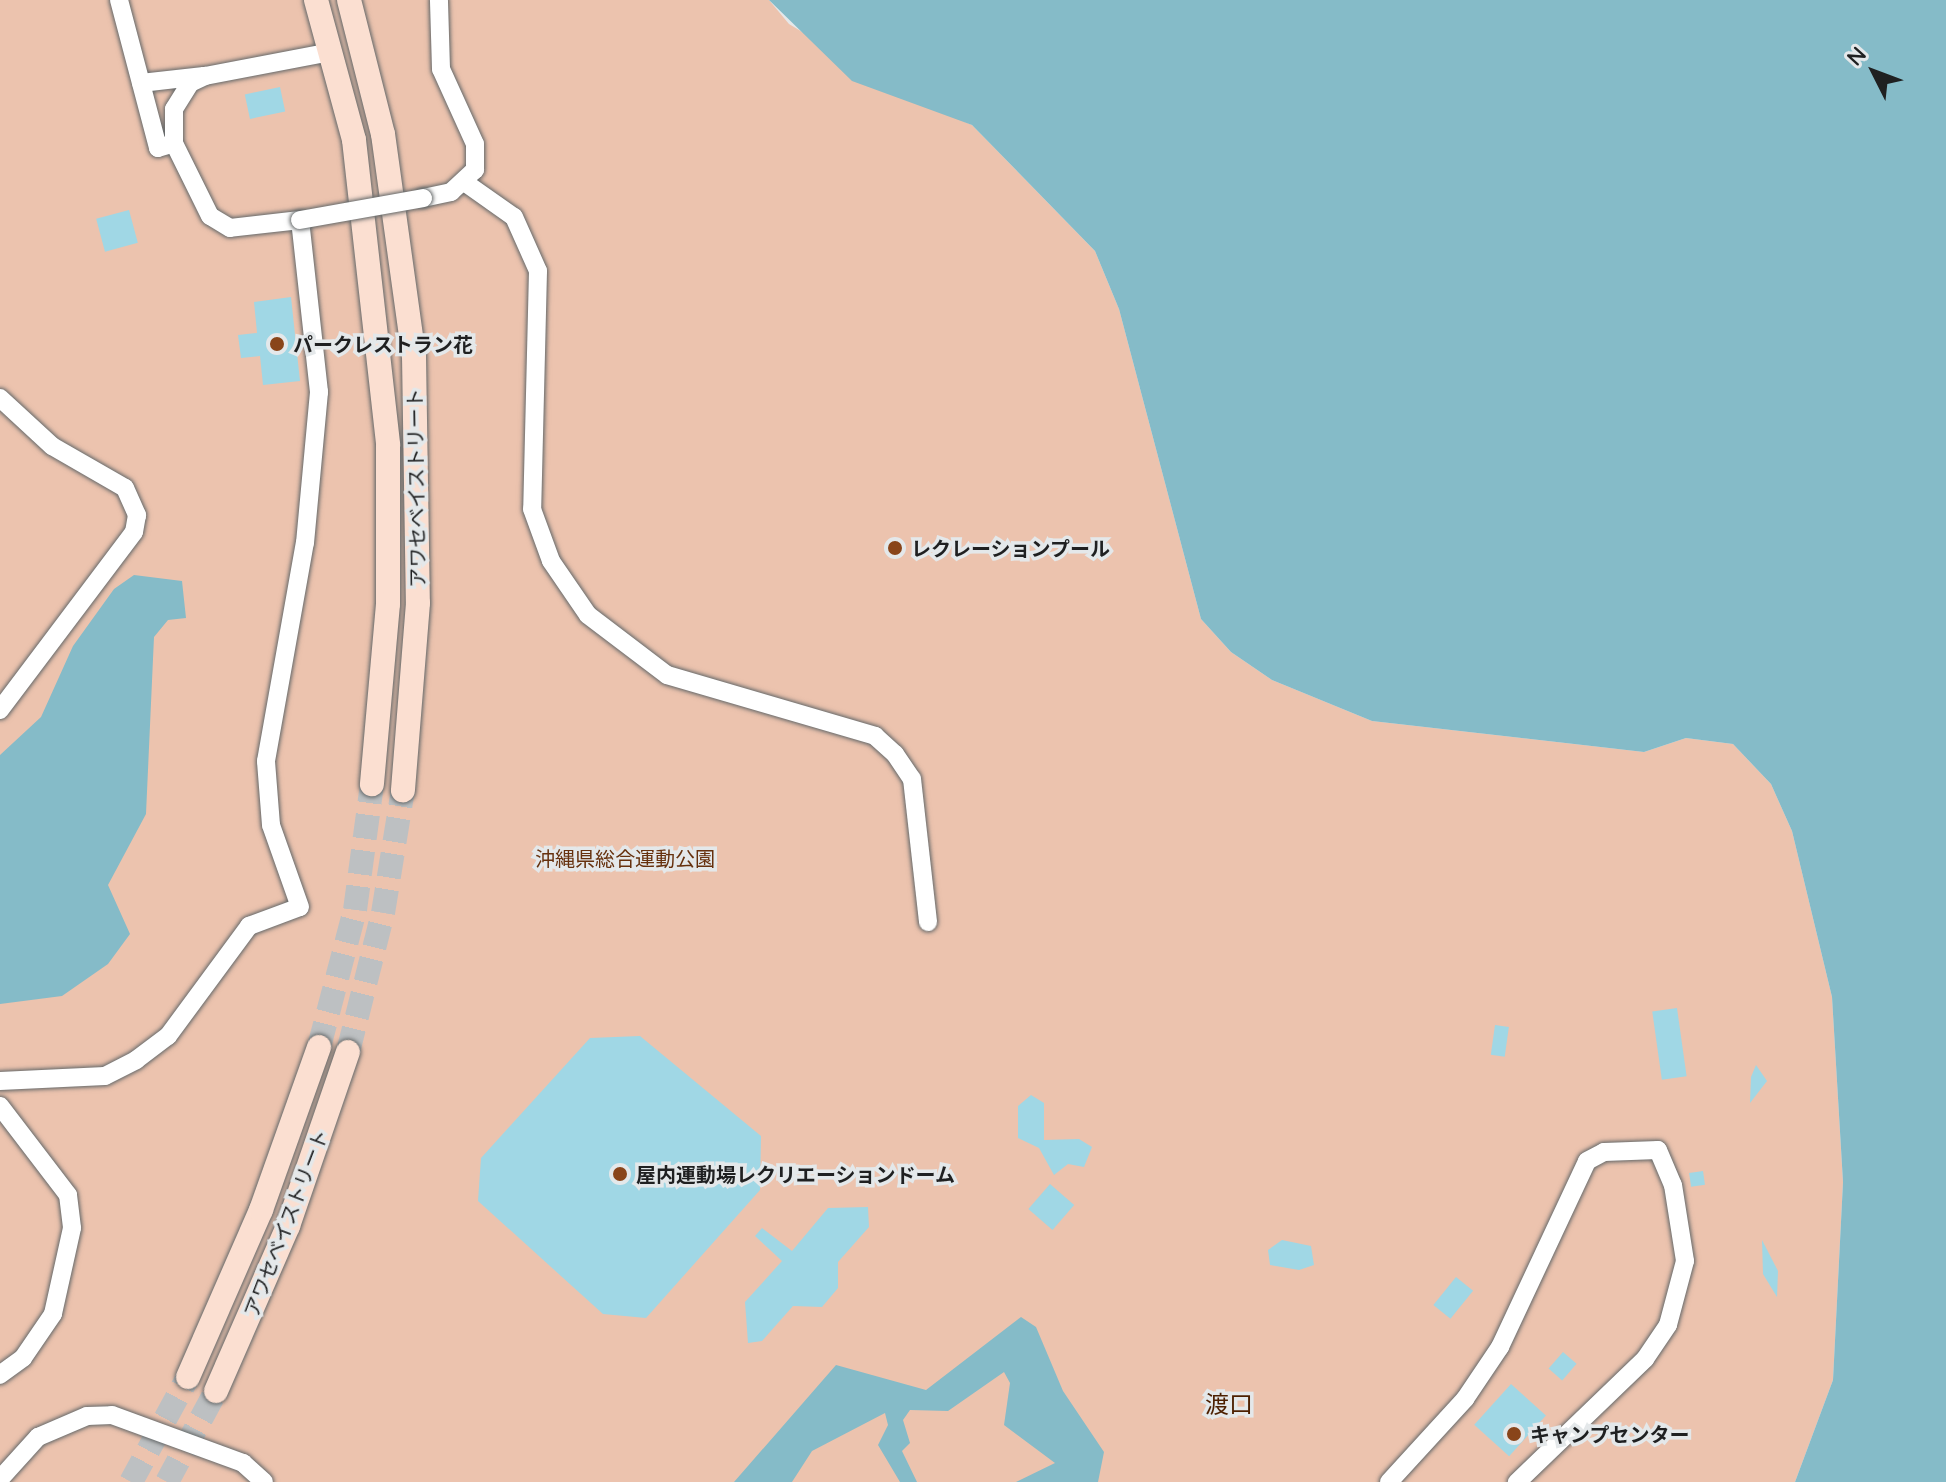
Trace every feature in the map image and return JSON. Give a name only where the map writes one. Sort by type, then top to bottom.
[{"type":"main road","name":"アワセベイストリート","points":[[316,0],[331,52],[373,265],[388,445],[388,604],[372,784]]},
{"type":"main road","name":"アワセベイストリート","points":[[349,0],[383,134],[414,356],[420,525],[403,790]]},
{"type":"main road","name":"アワセベイストリート","points":[[188,1377],[261,1210],[319,1047]]},
{"type":"main road","name":"アワセベイストリート","points":[[216,1391],[288,1226],[348,1052]]},
{"type":"lane","points":[[119,0],[158,148],[174,143]]},
{"type":"lane","points":[[205,76],[190,83],[174,109],[174,143],[192,191],[220,222],[230,228],[300,220],[423,198],[467,184],[475,170],[475,144],[441,69],[439,0]]},
{"type":"lane","points":[[141,83],[205,76],[331,52]]},
{"type":"lane","points":[[467,184],[514,217],[538,271],[532,509],[551,561],[588,615],[667,675],[875,736],[895,754],[912,779],[928,922]]},
{"type":"lane","points":[[0,1081],[105,1076],[136,1060],[187,1014],[249,926],[300,907],[271,825],[266,761],[305,543],[319,392],[300,220]]},
{"type":"lane","points":[[0,398],[52,446],[125,488],[137,515],[134,532],[0,710]]},
{"type":"lane","points":[[0,1106],[68,1195],[72,1228],[53,1314],[23,1358],[0,1375]]},
{"type":"lane","points":[[1389,1482],[1465,1399],[1500,1347],[1587,1161],[1604,1152],[1658,1150],[1673,1185],[1685,1261],[1668,1325],[1645,1359],[1517,1482]]},
{"type":"lane","points":[[0,1479],[38,1437],[87,1416],[112,1415],[243,1463],[264,1482]]},
{"type":"green space","name":"沖縄県総合運動公園","points":[[0,0],[769,0],[789,24],[917,101],[972,125],[1095,251],[1119,309],[1201,619],[1231,652],[1272,680],[1372,721],[1644,752],[1686,738],[1733,744],[1771,784],[1792,831],[1832,997],[1843,1182],[1833,1380],[1795,1482],[0,1482]]},
{"type":"water","points":[[769,0],[1946,0],[1946,1482],[1795,1482],[1833,1380],[1843,1182],[1832,997],[1792,831],[1771,784],[1733,744],[1686,738],[1644,752],[1372,721],[1272,680],[1231,652],[1201,619],[1119,309],[1095,251],[972,125],[852,81]]},
{"type":"water","points":[[134,575],[182,581],[186,618],[168,620],[154,637],[146,814],[108,885],[130,934],[108,964],[62,996],[0,1004],[0,755],[41,717],[73,646],[114,589]]},
{"type":"water","points":[[1021,1317],[1036,1327],[1063,1391],[1104,1452],[1098,1482],[1016,1482],[1055,1463],[1004,1425],[1010,1383],[1004,1372],[948,1411],[910,1410],[903,1420],[910,1443],[902,1451],[917,1482],[900,1482],[878,1445],[888,1425],[885,1413],[812,1451],[792,1482],[734,1482],[836,1365],[926,1390]]},
{"type":"building","points":[[280,87],[285,111],[250,119],[245,94]]},
{"type":"building","points":[[129,210],[138,243],[105,252],[96,219]]},
{"type":"building","points":[[291,297],[300,381],[263,385],[260,356],[241,358],[238,335],[257,333],[254,302]]},
{"type":"building","points":[[1677,1008],[1687,1076],[1662,1080],[1652,1011]]},
{"type":"building","points":[[1495,1025],[1509,1027],[1505,1057],[1491,1055]]},
{"type":"building","name":"屋内運動場レクリエーションドーム","points":[[640,1036],[761,1136],[760,1190],[646,1318],[603,1314],[478,1201],[481,1158],[590,1038]]},
{"type":"building","points":[[1756,1065],[1767,1081],[1750,1103],[1751,1077]]},
{"type":"building","points":[[1031,1095],[1044,1103],[1044,1140],[1079,1139],[1092,1147],[1084,1167],[1068,1164],[1054,1175],[1039,1148],[1018,1138],[1018,1106]]},
{"type":"building","points":[[1703,1171],[1705,1185],[1691,1187],[1689,1173]]},
{"type":"building","points":[[1050,1184],[1074,1205],[1053,1230],[1028,1209]]},
{"type":"building","points":[[868,1207],[869,1227],[838,1262],[838,1288],[822,1307],[793,1306],[762,1341],[748,1343],[745,1302],[782,1261],[755,1236],[762,1228],[792,1251],[828,1208]]},
{"type":"building","points":[[1282,1240],[1311,1246],[1314,1265],[1299,1270],[1270,1265],[1268,1250]]},
{"type":"building","points":[[1762,1240],[1778,1271],[1777,1297],[1763,1274]]},
{"type":"building","points":[[1456,1277],[1473,1291],[1450,1319],[1433,1305]]},
{"type":"building","points":[[1563,1352],[1577,1364],[1562,1380],[1549,1369]]},
{"type":"building","points":[[1511,1384],[1546,1415],[1509,1456],[1474,1425]]},
{"type":"tunnel","points":[[319,1047],[355,910],[372,784]]},
{"type":"tunnel","points":[[348,1052],[383,913],[403,790]]},
{"type":"tunnel","points":[[131,1482],[188,1377]]},
{"type":"tunnel","points":[[167,1482],[216,1391]]},
{"type":"place","name":"パークレストラン花","points":[[277,344]]},
{"type":"place","name":"レクレーションプール","points":[[895,548]]},
{"type":"place","name":"屋内運動場レクリエーションドーム","points":[[620,1174]]},
{"type":"place","name":"キャンプセンター","points":[[1514,1434]]},
{"type":"district","name":"渡口","points":[[1229,1405]]}]
